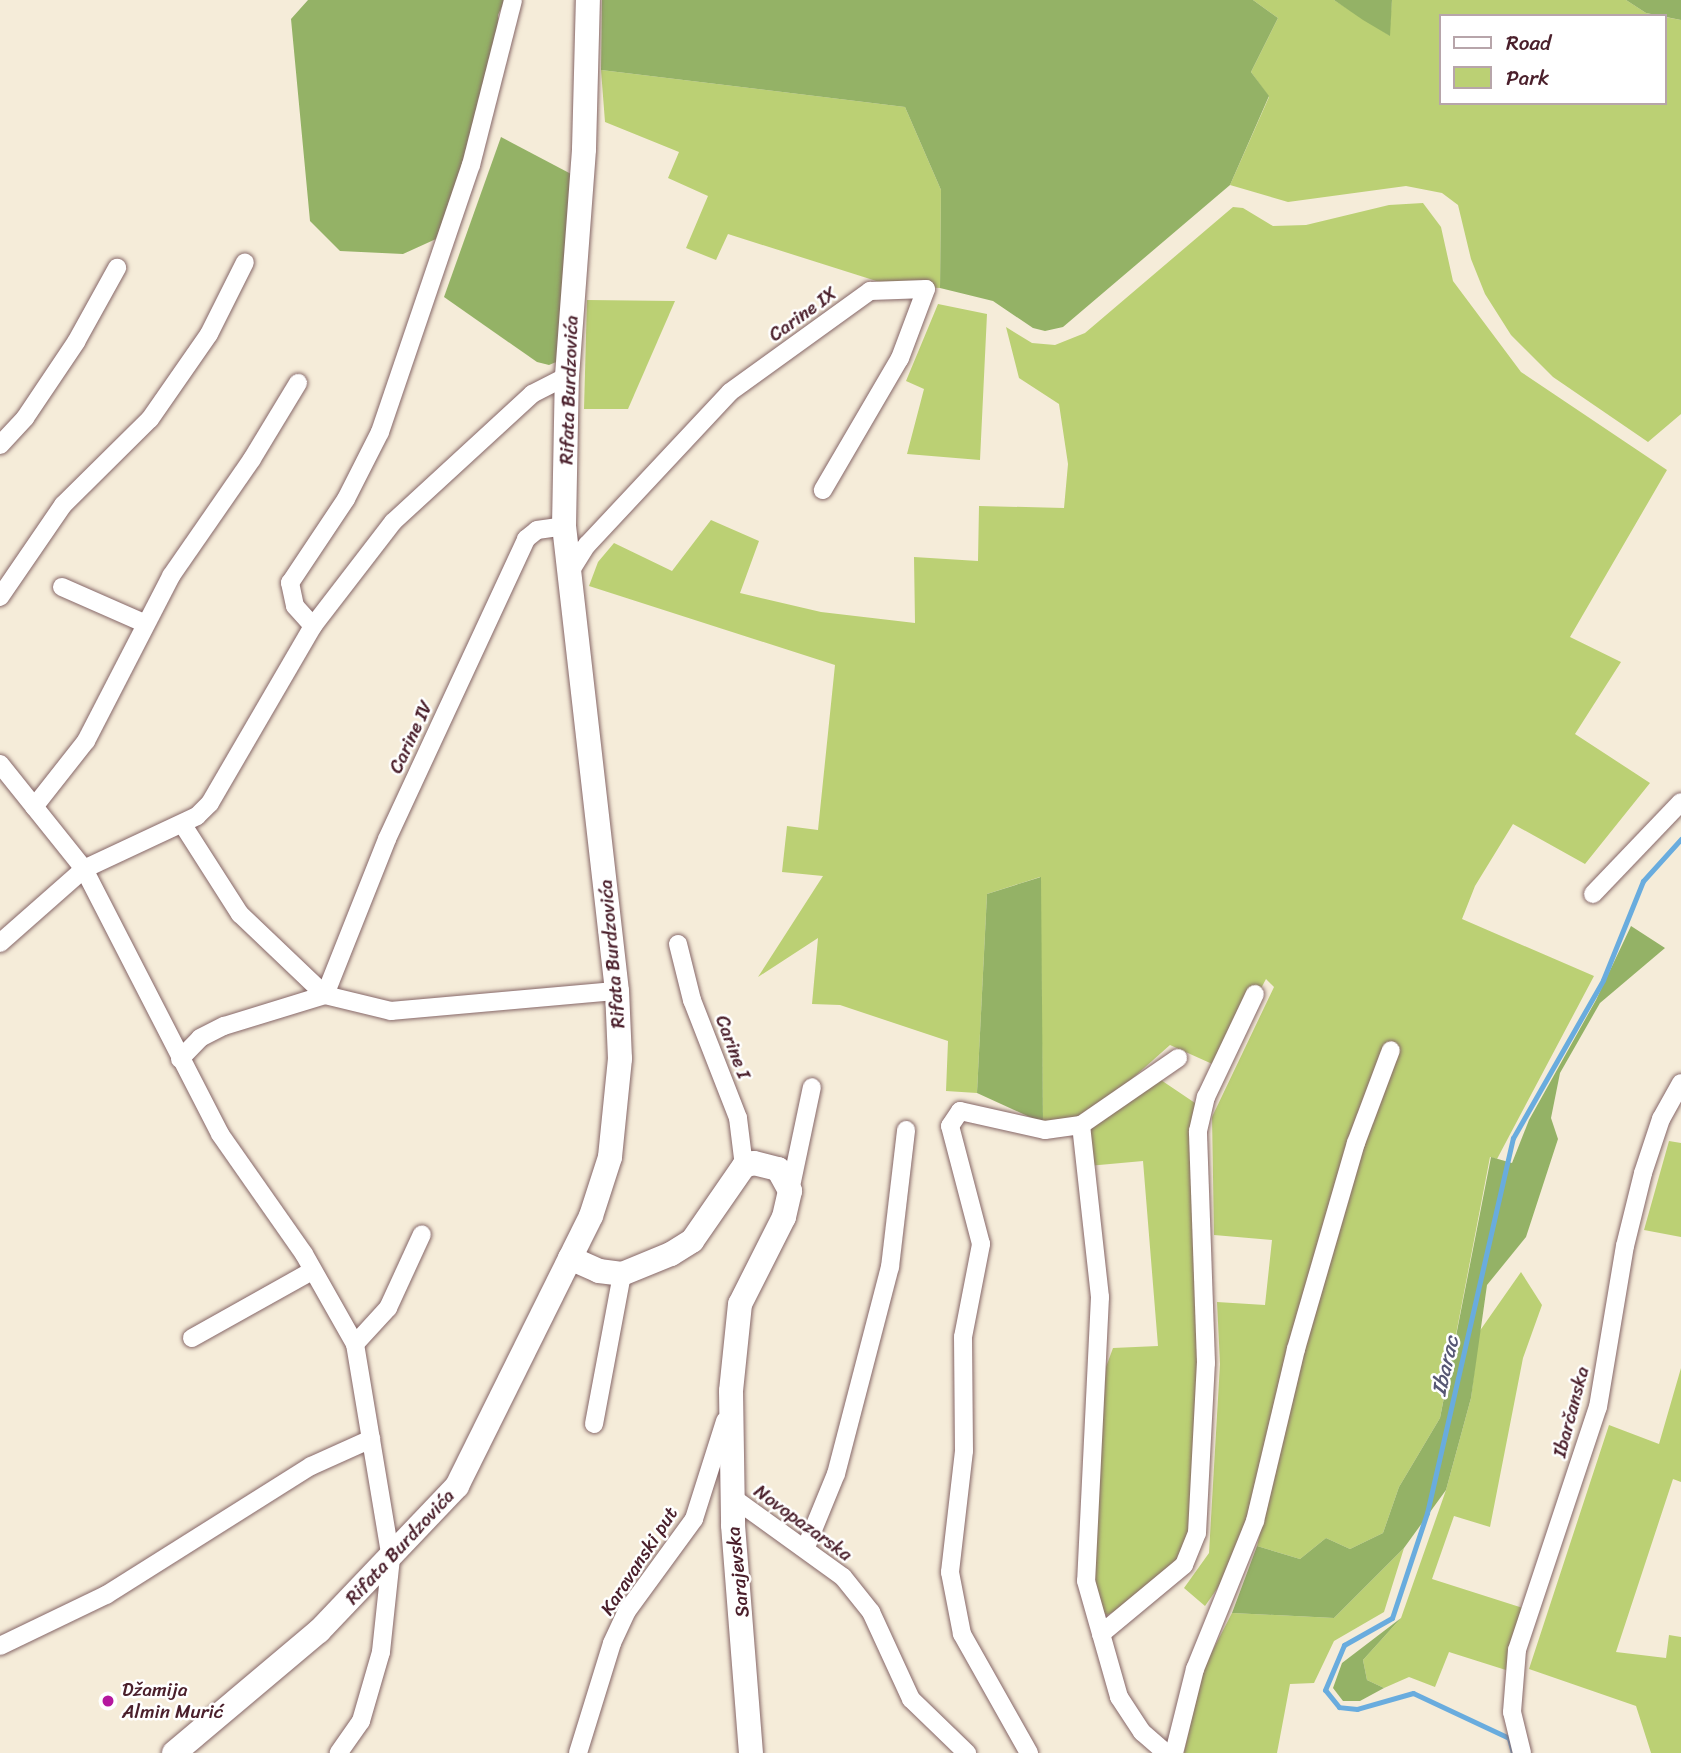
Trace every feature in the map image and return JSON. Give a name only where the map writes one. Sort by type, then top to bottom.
[{"type":"street","points":[[313,626],[295,606],[290,583],[334,519],[376,442],[471,165],[513,0]]},
{"type":"street","name":"Rifata Burdzovića","points":[[174,1753],[319,1631],[457,1486],[590,1216],[616,1125],[617,991],[564,526],[567,376],[584,149],[588,0]]},
{"type":"street","points":[[0,597],[63,505],[150,419],[209,334],[245,262]]},
{"type":"street","points":[[0,444],[24,418],[76,342],[117,268]]},
{"type":"street","name":"Carine IX","points":[[568,575],[587,545],[730,392],[870,291],[926,289],[900,358],[823,490]]},
{"type":"street","points":[[0,943],[84,869],[183,825],[209,803],[313,626],[393,522],[532,394],[567,376]]},
{"type":"street","points":[[34,807],[86,741],[144,623],[298,383]]},
{"type":"street","name":"Carine IV","points":[[325,995],[387,839],[526,539],[537,530],[564,526]]},
{"type":"street","points":[[62,587],[144,623]]},
{"type":"street","points":[[0,764],[84,869],[220,1134],[312,1271],[355,1344],[391,1558],[381,1652],[361,1721],[339,1753]]},
{"type":"street","points":[[1593,894],[1681,802]]},
{"type":"street","points":[[183,825],[240,914],[325,995],[391,1011],[617,991]]},
{"type":"street","name":"Carine I","points":[[678,944],[692,1000],[738,1118],[744,1166]]},
{"type":"street","points":[[1101,1634],[1184,1565],[1195,1544],[1206,1363],[1198,1131],[1206,1097],[1255,994]]},
{"type":"street","points":[[180,1059],[200,1038],[223,1026],[325,995]]},
{"type":"street","points":[[1174,1753],[1195,1669],[1255,1521],[1296,1349],[1356,1143],[1391,1050]]},
{"type":"street","points":[[1029,1753],[962,1633],[950,1572],[964,1451],[963,1337],[981,1244],[950,1126],[960,1111],[1045,1130],[1080,1125],[1178,1058]]},
{"type":"street","name":"Ibarčanska","points":[[1522,1753],[1511,1712],[1517,1650],[1598,1407],[1643,1173],[1661,1119],[1681,1083]]},
{"type":"street","points":[[790,1191],[812,1087]]},
{"type":"street","points":[[1080,1125],[1100,1297],[1086,1581],[1119,1697],[1142,1732],[1166,1753]]},
{"type":"street","points":[[806,1547],[836,1474],[890,1267],[906,1130]]},
{"type":"street","points":[[570,1258],[599,1271],[622,1275],[692,1241],[744,1166],[754,1163],[778,1169],[790,1191]]},
{"type":"street","name":"Sarajevska","points":[[751,1753],[732,1497],[731,1391],[740,1304],[784,1217],[790,1191]]},
{"type":"street","points":[[355,1344],[388,1308],[422,1234]]},
{"type":"street","points":[[192,1338],[312,1271]]},
{"type":"street","points":[[594,1424],[622,1275]]},
{"type":"street","name":"Karavanski put","points":[[578,1753],[627,1611],[694,1519],[731,1391]]},
{"type":"street","points":[[0,1646],[106,1595],[310,1466],[370,1439]]},
{"type":"street","name":"Novopazarska","points":[[732,1497],[806,1547],[844,1577],[871,1612],[911,1699],[967,1753]]},
{"type":"green space","points":[[308,0],[505,0],[498,15],[502,63],[436,239],[403,254],[340,251],[310,221],[291,19]]},
{"type":"green space","points":[[602,0],[1253,0],[1278,18],[1251,72],[1269,96],[1230,185],[1063,327],[1045,331],[1033,328],[993,301],[940,288],[941,190],[905,107],[601,70]]},
{"type":"green space","points":[[1253,0],[1334,0],[1389,35],[1392,0],[1626,0],[1651,14],[1440,14],[1440,105],[1667,105],[1667,17],[1681,20],[1681,414],[1648,442],[1553,377],[1511,335],[1485,294],[1471,259],[1458,205],[1442,193],[1406,186],[1288,202],[1230,185],[1269,97],[1251,72],[1278,18]]},
{"type":"green space","points":[[1334,0],[1392,0],[1390,36],[1363,20]]},
{"type":"green space","points":[[1626,0],[1681,0],[1681,20],[1667,17],[1667,14],[1646,13]]},
{"type":"green space","points":[[601,70],[905,107],[941,190],[940,288],[889,285],[728,234],[716,260],[686,248],[708,196],[668,178],[679,152],[605,122]]},
{"type":"green space","points":[[501,137],[573,175],[561,360],[549,365],[537,362],[444,297]]},
{"type":"green space","points":[[1423,203],[1441,227],[1453,281],[1521,372],[1667,470],[1570,637],[1621,662],[1575,734],[1650,783],[1585,864],[1513,824],[1475,886],[1462,919],[1594,976],[1497,1159],[1490,1157],[1440,1418],[1399,1487],[1383,1533],[1350,1549],[1326,1538],[1300,1559],[1257,1546],[1297,1376],[1363,1145],[1399,1047],[1391,1041],[1351,1140],[1242,1553],[1205,1606],[1184,1588],[1209,1553],[1220,1364],[1217,1302],[1265,1305],[1272,1240],[1214,1235],[1212,1117],[1274,987],[1266,979],[1219,1067],[1170,1045],[1081,1124],[1043,1123],[1040,877],[987,894],[977,1093],[946,1091],[948,1041],[840,1005],[812,1004],[818,938],[758,977],[823,876],[782,872],[787,826],[818,830],[835,665],[589,586],[598,562],[614,543],[672,571],[711,520],[759,541],[740,593],[821,612],[915,623],[914,557],[978,561],[979,506],[1064,508],[1068,464],[1059,404],[1019,378],[1006,327],[1032,343],[1055,345],[1085,333],[1233,207],[1243,208],[1273,226],[1306,225],[1389,205]]},
{"type":"green space","points":[[587,300],[675,301],[628,409],[584,409]]},
{"type":"green space","points":[[938,304],[987,314],[980,460],[907,454],[924,389],[906,381]]},
{"type":"green space","points":[[1041,877],[1043,1123],[977,1093],[987,894]]},
{"type":"green space","points":[[1631,926],[1665,948],[1600,1003],[1560,1073],[1551,1118],[1558,1139],[1526,1237],[1487,1285],[1471,1398],[1446,1490],[1404,1548],[1334,1618],[1232,1613],[1257,1546],[1300,1559],[1326,1538],[1350,1549],[1383,1533],[1399,1487],[1440,1418],[1491,1157],[1512,1163],[1529,1120],[1596,1000]]},
{"type":"green space","points":[[1155,1076],[1195,1103],[1201,1365],[1190,1543],[1182,1560],[1137,1600],[1107,1615],[1096,1608],[1092,1587],[1106,1367],[1113,1348],[1158,1346],[1143,1161],[1088,1166],[1083,1135]]},
{"type":"green space","points":[[1669,1141],[1681,1143],[1681,1237],[1644,1230]]},
{"type":"green space","points":[[1521,1272],[1542,1305],[1523,1358],[1490,1527],[1454,1516],[1432,1579],[1529,1610],[1509,1671],[1449,1652],[1435,1687],[1409,1677],[1384,1688],[1367,1680],[1363,1660],[1401,1618],[1446,1490],[1471,1398],[1479,1332]]},
{"type":"green space","points":[[1681,1368],[1681,1482],[1673,1479],[1616,1652],[1666,1658],[1669,1635],[1681,1637],[1681,1753],[1651,1753],[1636,1706],[1529,1669],[1609,1425],[1659,1444]]},
{"type":"green space","points":[[1404,1548],[1384,1612],[1334,1641],[1314,1683],[1290,1684],[1277,1753],[1184,1753],[1202,1671],[1232,1613],[1334,1618]]},
{"type":"green space","points":[[1401,1618],[1363,1660],[1367,1680],[1384,1688],[1360,1701],[1343,1701],[1333,1688],[1342,1663]]},
{"type":"waterway","name":"Ibarac","points":[[1513,1753],[1509,1738],[1413,1693],[1357,1709],[1339,1707],[1325,1690],[1344,1645],[1392,1618],[1427,1513],[1513,1138],[1603,980],[1643,881],[1681,839]]},
{"type":"place","name":"Džamija Almin Murić","points":[[108,1701]]}]
